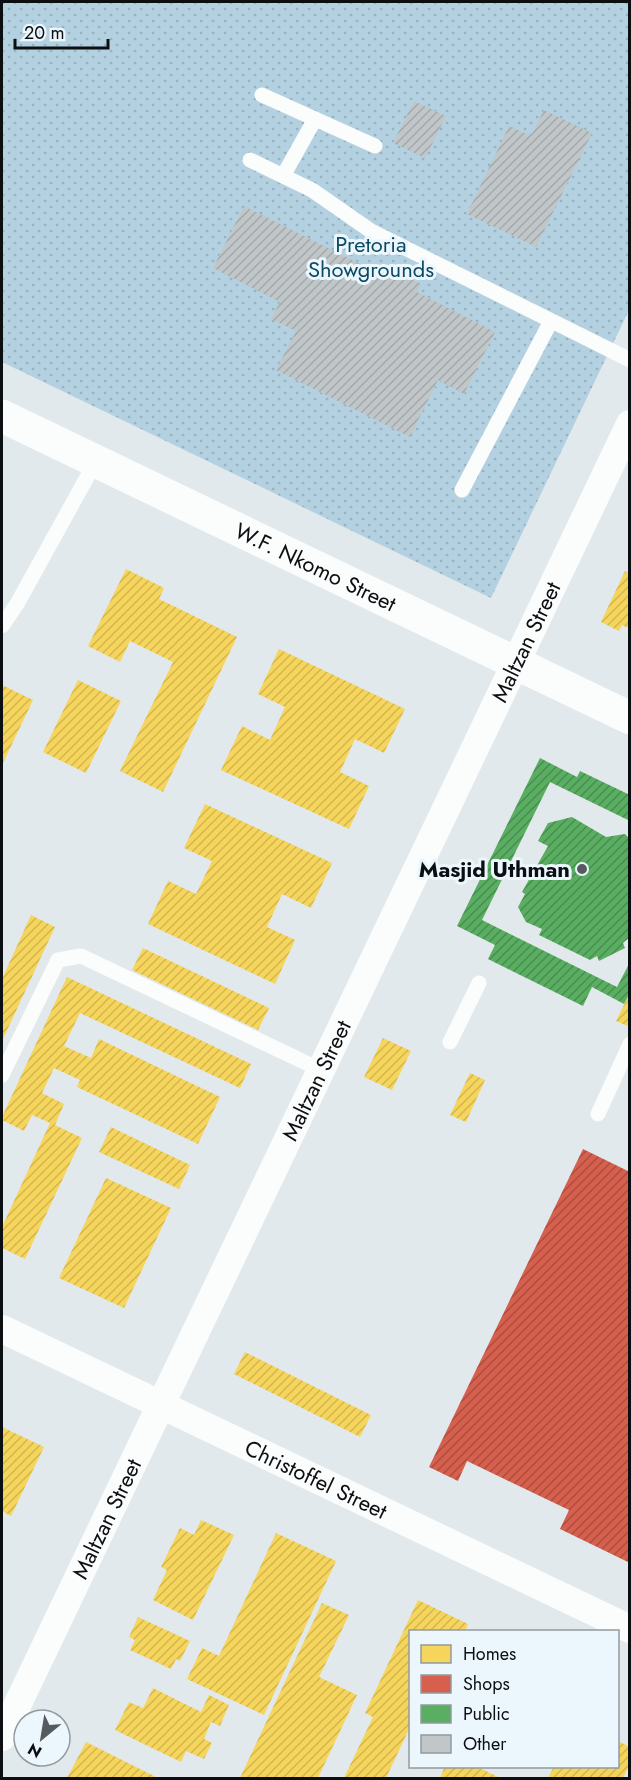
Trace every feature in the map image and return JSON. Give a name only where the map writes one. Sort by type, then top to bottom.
[{"type":"main road","name":"W.F. Nkomo Street","points":[[2,416],[630,718]]},
{"type":"street","name":"Maltzan Street","points":[[2,1737],[630,424]]},
{"type":"street","name":"Christoffel Street","points":[[2,1329],[630,1629]]},
{"type":"lane","points":[[262,95],[375,146]]},
{"type":"lane","points":[[283,176],[315,119]]},
{"type":"lane","points":[[250,160],[312,190],[371,231],[630,360]]},
{"type":"lane","points":[[462,490],[551,321]]},
{"type":"lane","points":[[2,626],[17,604],[96,461]]},
{"type":"lane","points":[[2,1075],[58,960],[81,956],[321,1070]]},
{"type":"lane","points":[[450,1042],[479,982]]},
{"type":"lane","points":[[598,1113],[630,1044]]},
{"type":"green space","name":"Pretoria Showgrounds","points":[[2,2],[629,2],[629,310],[491,598],[2,362]]},
{"type":"building: Homes","points":[[126,569],[164,588],[159,599],[237,637],[163,792],[120,771],[173,662],[130,641],[120,662],[88,646]]},
{"type":"building: Homes","points":[[625,571],[630,573],[630,629],[622,625],[619,631],[601,622]]},
{"type":"building: Homes","points":[[279,649],[405,709],[384,753],[355,739],[340,772],[369,786],[349,829],[221,770],[242,726],[270,740],[285,707],[258,694]]},
{"type":"building: Homes","points":[[78,680],[121,701],[86,773],[43,752]]},
{"type":"building: Homes","points":[[2,685],[33,700],[2,765]]},
{"type":"building: Homes","points":[[205,804],[332,863],[311,908],[282,894],[267,927],[295,940],[275,984],[148,924],[168,881],[196,894],[212,861],[184,848]]},
{"type":"building: Homes","points":[[31,915],[55,927],[2,1041],[2,979]]},
{"type":"building: Homes","points":[[143,948],[269,1008],[258,1030],[132,970]]},
{"type":"building: Homes","points":[[67,977],[251,1064],[240,1088],[80,1013],[64,1046],[91,1058],[99,1039],[220,1097],[198,1144],[77,1087],[80,1080],[54,1068],[42,1093],[64,1104],[55,1125],[82,1138],[25,1259],[2,1248],[2,1227],[50,1123],[32,1115],[24,1131],[2,1120],[2,1117]]},
{"type":"building: Homes","points":[[630,993],[630,1027],[616,1021]]},
{"type":"building: Homes","points":[[383,1038],[411,1051],[392,1090],[364,1077]]},
{"type":"building: Homes","points":[[470,1073],[485,1080],[466,1122],[450,1115]]},
{"type":"building: Homes","points":[[111,1127],[190,1165],[179,1189],[99,1152]]},
{"type":"building: Homes","points":[[106,1178],[171,1208],[124,1308],[59,1278]]},
{"type":"building: Homes","points":[[245,1352],[371,1415],[360,1437],[234,1374]]},
{"type":"building: Homes","points":[[2,1427],[44,1447],[11,1516],[2,1511]]},
{"type":"building: Homes","points":[[201,1520],[234,1535],[193,1620],[153,1600],[167,1570],[161,1567],[180,1528],[194,1535]]},
{"type":"building: Homes","points":[[276,1533],[336,1561],[264,1715],[187,1679],[202,1648],[219,1656]]},
{"type":"building: Homes","points":[[418,1600],[468,1624],[466,1630],[409,1630],[409,1729],[386,1778],[344,1778],[373,1717],[365,1713]]},
{"type":"building: Homes","points":[[322,1603],[349,1615],[319,1677],[357,1695],[318,1778],[240,1778]]},
{"type":"building: Homes","points":[[138,1617],[190,1641],[180,1661],[176,1659],[171,1669],[130,1650],[135,1640],[129,1637]]},
{"type":"building: Homes","points":[[153,1688],[201,1712],[209,1695],[229,1705],[220,1726],[211,1722],[204,1739],[212,1743],[204,1759],[186,1751],[181,1762],[115,1730],[129,1702],[143,1708]]},
{"type":"building: Homes","points":[[86,1742],[158,1778],[67,1778]]},
{"type":"building: Homes","points":[[619,1742],[630,1747],[630,1764],[623,1778],[548,1778],[553,1768],[619,1768]]},
{"type":"building: Homes","points":[[444,1768],[480,1768],[498,1777],[498,1778],[440,1778]]},
{"type":"building: Shops","points":[[583,1149],[630,1172],[630,1563],[560,1529],[569,1510],[467,1461],[458,1481],[429,1467]]},
{"type":"building: Public","points":[[540,758],[577,777],[580,771],[630,795],[630,821],[550,782],[482,920],[617,987],[630,962],[630,993],[624,1004],[592,987],[583,1006],[488,959],[495,945],[457,926]]},
{"type":"building: Public","name":"Masjid Uthman","points":[[572,817],[606,837],[625,834],[630,839],[630,937],[623,943],[625,948],[599,961],[597,956],[590,960],[539,935],[542,929],[526,922],[518,907],[525,894],[522,892],[548,846],[538,841],[548,823]]},
{"type":"building: Other","points":[[414,101],[446,116],[425,158],[393,143]]},
{"type":"building: Other","points":[[544,110],[592,133],[536,247],[467,214],[509,126],[531,136]]},
{"type":"building: Other","points":[[244,206],[386,277],[390,268],[421,284],[417,292],[495,332],[464,394],[438,380],[410,437],[276,370],[296,331],[271,319],[280,302],[213,268]]},
{"type":"place","name":"Masjid Uthman","points":[[582,869]]}]
